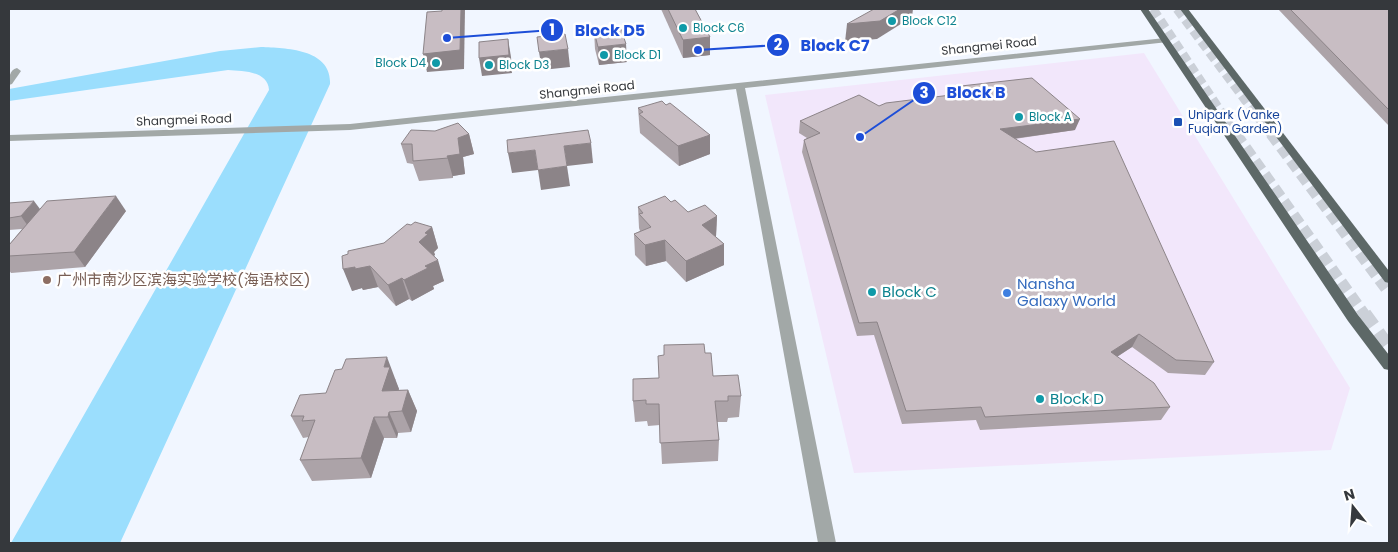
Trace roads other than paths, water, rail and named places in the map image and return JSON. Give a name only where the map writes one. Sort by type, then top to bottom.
[{"type":"main road","points":[[1144,9],[1352,318],[1389,365]]},
{"type":"main road","points":[[1184,9],[1308,176],[1389,279]]},
{"type":"street","name":"Shangmei Road","points":[[9,138],[350,127],[1165,40]]},
{"type":"street","points":[[9,82],[17,71]]},
{"type":"street","points":[[740,86],[827,543]]},
{"type":"water","points":[[261,47],[294,50],[316,57],[329,72],[330,84],[120,543],[11,543],[269,90],[268,84],[264,79],[254,73],[228,70],[9,101],[9,89],[220,51]]},
{"type":"tunnel","points":[[1153,9],[1237,136]]},
{"type":"tunnel","points":[[1177,9],[1272,136]]},
{"type":"tunnel","points":[[1236,134],[1365,315]]},
{"type":"tunnel","points":[[1271,134],[1389,293]]},
{"type":"tunnel","points":[[1364,314],[1389,349]]},
{"type":"place","name":"Block C12","points":[[892,21]]},
{"type":"place","name":"Block C6","points":[[683,28]]},
{"type":"place","name":"Block D5","points":[[447,38]]},
{"type":"place","name":"Block C7","points":[[698,50]]},
{"type":"place","name":"Block D1","points":[[604,55]]},
{"type":"place","name":"Block D4","points":[[436,63]]},
{"type":"place","name":"Block D3","points":[[489,65]]},
{"type":"place","name":"Block A","points":[[1019,117]]},
{"type":"place","name":"Unipark (Vanke Fuqian Garden)","points":[[1178,122]]},
{"type":"place","name":"Block B","points":[[860,137]]},
{"type":"place","name":"广州市南沙区滨海实验学校(海语校区)","points":[[47,280]]},
{"type":"place","name":"Block C","points":[[872,292]]},
{"type":"place","name":"Nansha Galaxy World","points":[[1007,293]]},
{"type":"place","name":"Block D","points":[[1040,399]]}]
